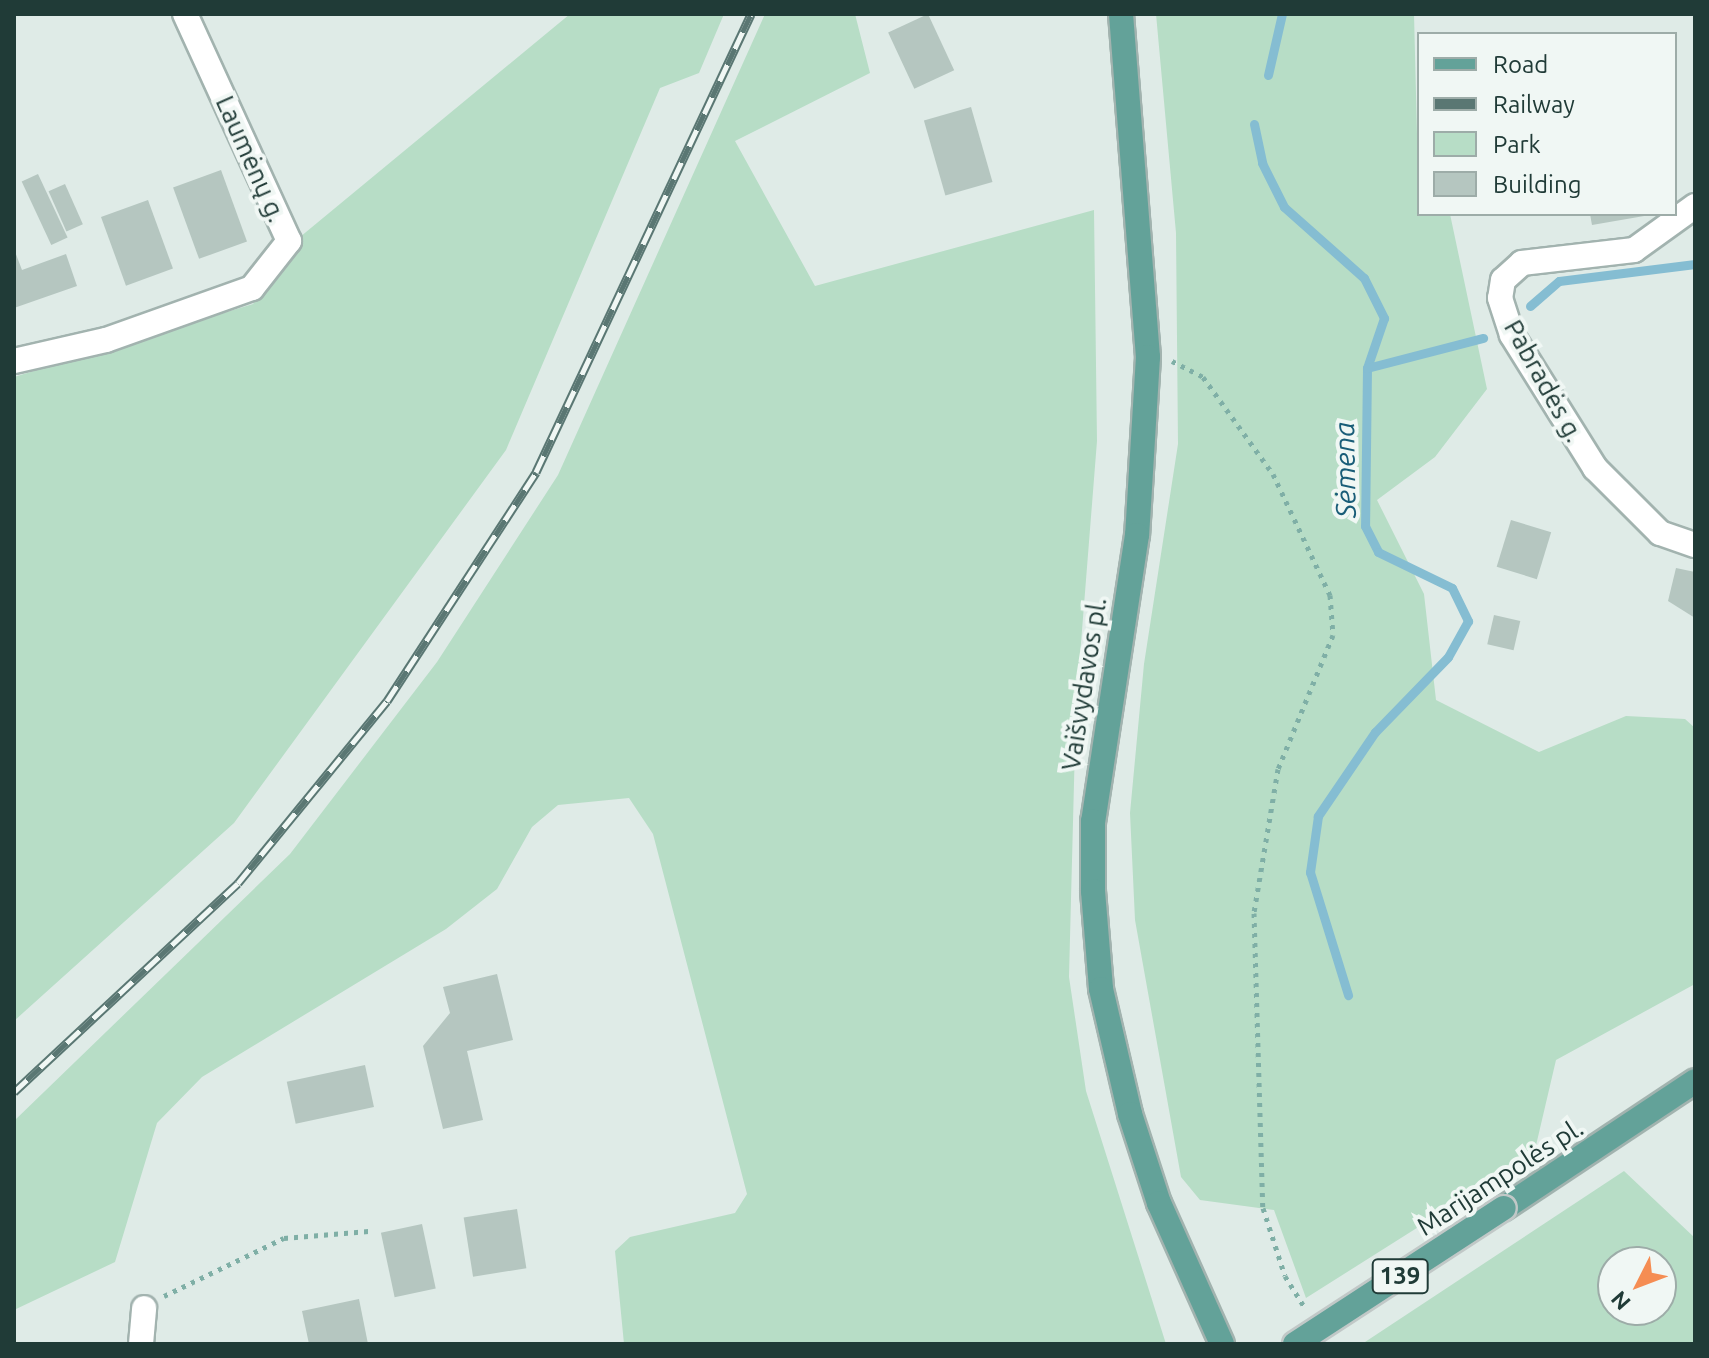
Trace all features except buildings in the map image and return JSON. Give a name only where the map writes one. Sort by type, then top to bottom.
[{"type":"main road","name":"Vaišvydavos pl.","points":[[1121,14],[1148,357],[1137,535],[1093,821],[1094,905],[1101,989],[1130,1114],[1159,1203],[1222,1344]]},
{"type":"main road","name":"Marijampolės pl.","points":[[1295,1344],[1695,1081]]},
{"type":"street","name":"Laumėnų g.","points":[[14,361],[106,340],[252,288],[289,241],[185,14]]},
{"type":"street","name":"Pabradės g.","points":[[1695,206],[1634,250],[1522,263],[1503,280],[1500,298],[1512,335],[1595,468],[1660,533],[1695,545]]},
{"type":"street","points":[[141,1344],[144,1308]]},
{"type":"path","points":[[1148,357],[1203,377],[1273,474],[1330,595],[1333,635],[1278,769],[1254,913],[1263,1208],[1285,1276],[1314,1321]]},
{"type":"path","points":[[144,1308],[262,1245],[369,1231]]},
{"type":"green space","points":[[570,14],[724,14],[699,73],[660,88],[506,450],[234,823],[14,1021],[14,377],[253,304],[300,237]]},
{"type":"green space","points":[[765,14],[855,14],[870,73],[735,141],[815,286],[1094,210],[1097,441],[1076,706],[1069,977],[1086,1091],[1166,1344],[624,1344],[615,1251],[630,1237],[735,1213],[747,1194],[653,834],[629,798],[558,805],[532,827],[497,889],[446,929],[202,1077],[157,1123],[115,1262],[14,1310],[14,1121],[290,854],[437,662],[558,475]]},
{"type":"green space","points":[[1156,14],[1414,14],[1417,216],[1450,216],[1487,389],[1435,457],[1377,500],[1424,594],[1436,700],[1539,752],[1626,716],[1685,719],[1695,728],[1695,984],[1556,1060],[1534,1154],[1306,1298],[1274,1210],[1200,1200],[1181,1177],[1135,920],[1130,813],[1144,664],[1178,444],[1176,233]]},
{"type":"green space","points":[[1624,1171],[1695,1238],[1695,1344],[1362,1344]]},
{"type":"waterway","name":"Sėmena","points":[[1268,75],[1282,14]]},
{"type":"waterway","name":"Sėmena","points":[[1254,124],[1262,163],[1284,207],[1364,278],[1384,318],[1367,368],[1365,526],[1378,552],[1452,588],[1468,621],[1448,657],[1375,732],[1318,816],[1310,872],[1348,995]]},
{"type":"waterway","points":[[1530,306],[1559,281],[1695,264]]},
{"type":"waterway","points":[[1367,368],[1483,338]]},
{"type":"railway","points":[[14,1092],[238,883],[387,701],[536,472],[751,14]]}]
